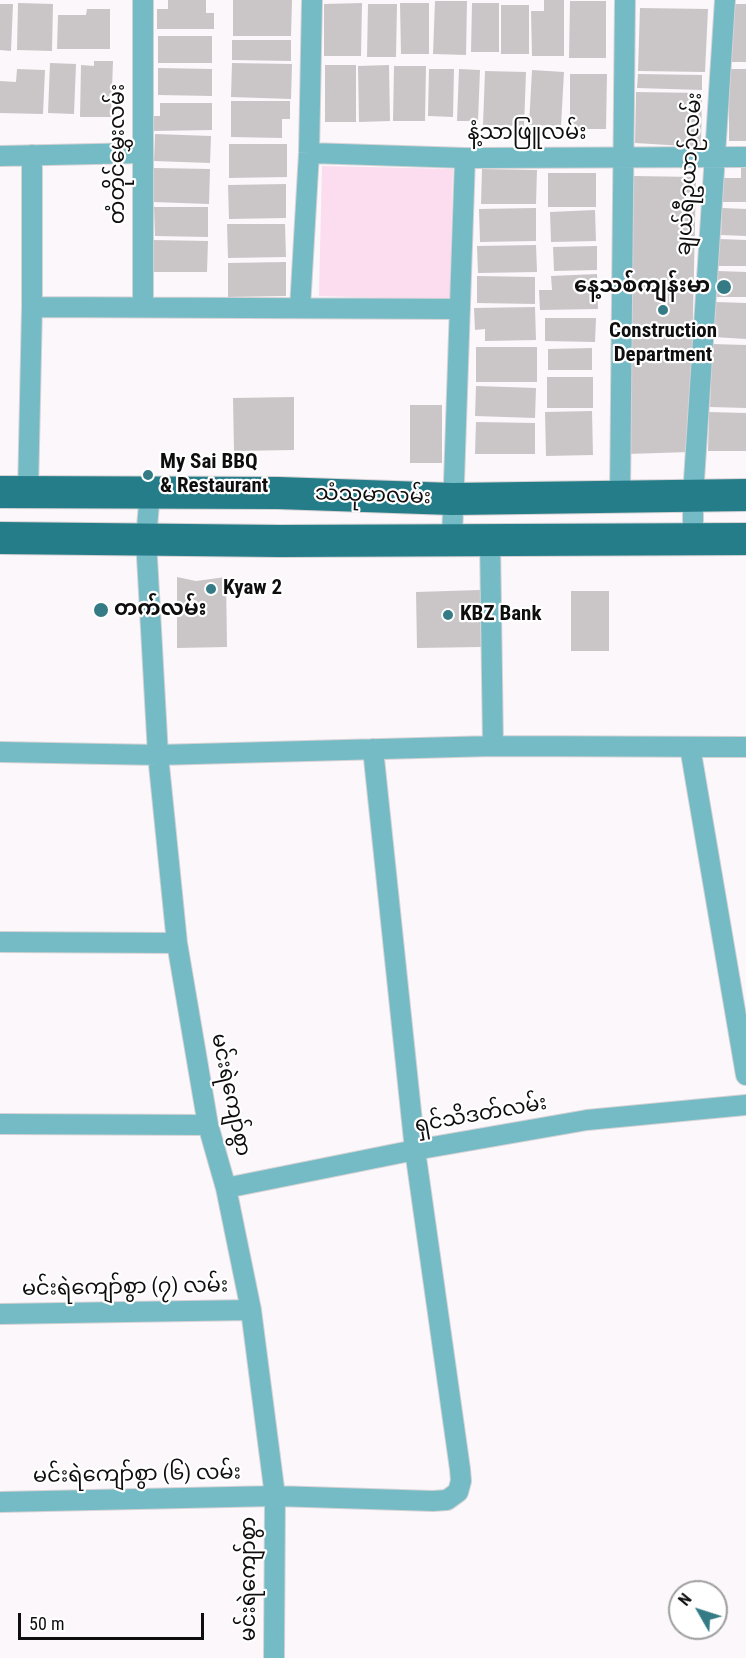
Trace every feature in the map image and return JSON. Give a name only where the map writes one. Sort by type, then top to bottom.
[{"type":"main road","name":"သံသုမာလမ်း","points":[[14,492],[278,493],[452,499],[746,495]]},
{"type":"main road","name":"သံသုမာလမ်း","points":[[0,538],[746,539]]},
{"type":"street","name":"တံတိုင်မွှေးလမ်း","points":[[143,0],[143,307]]},
{"type":"street","points":[[300,308],[309,153],[312,0]]},
{"type":"street","points":[[620,497],[625,0]]},
{"type":"street","name":"ချယ်ရီဥယာဉ်လမ်း","points":[[693,540],[693,495],[725,0]]},
{"type":"street","points":[[0,156],[143,153]]},
{"type":"street","name":"နံ့သာဖြူလမ်း","points":[[309,153],[465,158],[746,157]]},
{"type":"street","points":[[14,492],[32,307],[32,155]]},
{"type":"street","points":[[452,540],[465,158]]},
{"type":"street","points":[[32,307],[460,309]]},
{"type":"street","name":"မင်းရဲကျော်စွာ","points":[[150,492],[146,539],[158,754],[177,943],[208,1125],[226,1188],[251,1310],[275,1496],[274,1658]]},
{"type":"street","points":[[490,539],[493,746]]},
{"type":"street","points":[[0,752],[158,754],[493,746],[746,747]]},
{"type":"street","points":[[690,747],[746,1075]]},
{"type":"street","name":"မင်းရဲကျော်စွာ (၆) လမ်း","points":[[0,1502],[275,1496],[434,1501],[447,1500],[458,1492],[462,1481],[415,1150],[373,750]]},
{"type":"street","points":[[0,942],[177,943]]},
{"type":"street","name":"ရှင်သိဒတ်လမ်း","points":[[226,1188],[415,1150],[587,1120],[746,1105]]},
{"type":"street","points":[[0,1124],[208,1125]]},
{"type":"street","name":"မင်းရဲကျော်စွာ (၇) လမ်း","points":[[0,1314],[251,1310]]},
{"type":"shaded area","points":[[322,166],[453,169],[450,300],[319,296]]},
{"type":"building","points":[[168,0],[206,0],[206,13],[214,13],[214,29],[157,29],[157,9],[168,9]]},
{"type":"building","points":[[233,0],[292,0],[291,36],[233,36]]},
{"type":"building","points":[[544,0],[564,0],[564,56],[532,56],[531,11],[544,11]]},
{"type":"building","points":[[435,1],[467,1],[466,55],[433,54]]},
{"type":"building","points":[[570,1],[606,1],[606,58],[569,58]]},
{"type":"building","points":[[18,3],[53,4],[52,51],[17,50]]},
{"type":"building","points":[[362,3],[361,56],[324,56],[324,4]]},
{"type":"building","points":[[400,3],[429,3],[429,54],[401,54]]},
{"type":"building","points":[[472,3],[499,3],[499,52],[471,52]]},
{"type":"building","points":[[0,4],[13,4],[11,51],[0,50]]},
{"type":"building","points":[[368,4],[397,4],[396,57],[367,57]]},
{"type":"building","points":[[732,4],[746,4],[746,62],[729,62]]},
{"type":"building","points":[[501,5],[529,5],[529,54],[501,54]]},
{"type":"building","points":[[640,8],[708,9],[705,72],[638,71]]},
{"type":"building","points":[[87,9],[110,9],[110,49],[57,49],[58,15],[86,15]]},
{"type":"building","points":[[158,36],[212,36],[212,63],[158,63]]},
{"type":"building","points":[[232,40],[291,40],[291,61],[232,60]]},
{"type":"building","points":[[94,61],[113,61],[111,117],[80,117],[81,65],[94,66]]},
{"type":"building","points":[[50,63],[76,64],[74,114],[48,113]]},
{"type":"building","points":[[232,63],[292,64],[291,99],[231,97]]},
{"type":"building","points":[[325,65],[356,65],[356,122],[325,122]]},
{"type":"building","points":[[389,65],[390,121],[359,122],[358,66]]},
{"type":"building","points":[[394,66],[426,66],[425,121],[393,121]]},
{"type":"building","points":[[158,68],[212,69],[212,96],[158,95]]},
{"type":"building","points":[[17,69],[45,70],[43,114],[0,113],[0,81],[16,82]]},
{"type":"building","points":[[429,69],[454,69],[453,117],[428,116]]},
{"type":"building","points":[[459,69],[480,70],[478,121],[457,121]]},
{"type":"building","points":[[729,69],[746,69],[746,141],[729,141]]},
{"type":"building","points":[[532,70],[564,72],[561,126],[529,125]]},
{"type":"building","points":[[485,71],[526,72],[524,126],[483,125]]},
{"type":"building","points":[[570,74],[607,74],[606,129],[570,129]]},
{"type":"building","points":[[638,74],[702,75],[702,90],[637,88]]},
{"type":"building","points":[[636,92],[702,93],[701,147],[635,143]]},
{"type":"building","points":[[231,101],[290,101],[290,119],[282,119],[282,138],[231,137]]},
{"type":"building","points":[[160,103],[212,103],[212,130],[151,131],[151,116],[160,116]]},
{"type":"building","points":[[155,134],[211,136],[210,163],[154,161]]},
{"type":"building","points":[[229,144],[287,144],[287,177],[229,178]]},
{"type":"building","points":[[741,164],[746,164],[746,202],[722,202],[722,178],[741,178]]},
{"type":"building","points":[[154,168],[210,169],[209,204],[153,202]]},
{"type":"building","points":[[482,169],[537,170],[536,204],[481,204]]},
{"type":"building","points":[[548,173],[596,173],[596,207],[548,207]]},
{"type":"building","points":[[634,176],[696,177],[690,452],[627,454]]},
{"type":"building","points":[[286,184],[286,218],[229,219],[228,185]]},
{"type":"building","points":[[154,207],[208,207],[208,237],[155,236]]},
{"type":"building","points":[[536,208],[536,241],[480,242],[479,209]]},
{"type":"building","points":[[722,208],[746,209],[746,236],[721,235]]},
{"type":"building","points":[[595,210],[596,241],[551,242],[550,212]]},
{"type":"building","points":[[227,224],[285,224],[286,257],[228,258]]},
{"type":"building","points":[[719,239],[746,240],[746,266],[718,266]]},
{"type":"building","points":[[153,240],[208,241],[207,272],[153,272]]},
{"type":"building","points":[[536,245],[537,272],[478,273],[477,246]]},
{"type":"building","points":[[597,246],[597,270],[554,271],[553,247]]},
{"type":"building","points":[[286,262],[286,296],[228,297],[228,263]]},
{"type":"building","points":[[718,271],[746,272],[746,297],[717,297]]},
{"type":"building","points":[[597,274],[598,309],[540,310],[539,290],[552,290],[551,276]]},
{"type":"building","points":[[477,276],[535,277],[535,304],[477,303]]},
{"type":"building","points":[[716,302],[746,303],[746,339],[714,337]]},
{"type":"building","points":[[535,307],[536,340],[485,341],[485,329],[475,330],[474,308]]},
{"type":"building","points":[[545,318],[596,318],[595,342],[545,341]]},
{"type":"building","points":[[712,344],[746,345],[746,408],[710,407]]},
{"type":"building","points":[[476,347],[537,347],[537,382],[476,382]]},
{"type":"building","points":[[592,348],[592,370],[548,370],[548,349]]},
{"type":"building","points":[[547,377],[593,377],[593,408],[547,408]]},
{"type":"building","points":[[476,386],[536,388],[535,418],[475,416]]},
{"type":"building","points":[[294,397],[294,450],[234,451],[233,398]]},
{"type":"building","points":[[410,405],[442,405],[442,463],[410,463]]},
{"type":"building","points":[[592,411],[593,455],[546,456],[545,412]]},
{"type":"building","points":[[709,412],[746,413],[746,451],[708,451]]},
{"type":"building","points":[[476,422],[535,423],[535,454],[475,454]]},
{"type":"building","points":[[177,577],[196,581],[226,577],[227,647],[177,648]]},
{"type":"building","points":[[480,590],[481,647],[417,648],[416,592]]},
{"type":"building","points":[[571,591],[609,591],[609,651],[571,651]]},
{"type":"place","name":"နေ့သစ်ကျန်းမာ","points":[[724,287]]},
{"type":"place","name":"Construction Department","points":[[663,310]]},
{"type":"place","name":"My Sai BBQ & Restaurant","points":[[148,475]]},
{"type":"place","name":"Kyaw 2","points":[[211,589]]},
{"type":"place","name":"တက်လမ်း","points":[[101,610]]},
{"type":"place","name":"KBZ Bank","points":[[448,615]]}]
